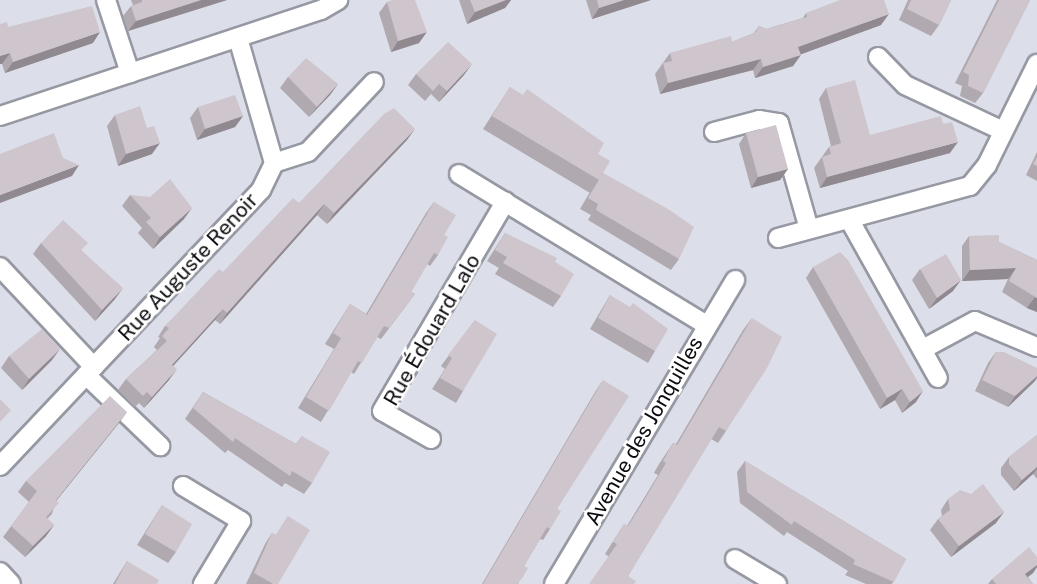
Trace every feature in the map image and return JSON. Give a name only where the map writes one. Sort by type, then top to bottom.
[{"type":"street","points":[[106,0],[130,73]]},
{"type":"street","points":[[0,116],[321,10],[338,0]]},
{"type":"street","points":[[238,38],[274,163],[308,152],[374,82]]},
{"type":"street","points":[[878,57],[905,85],[1003,131]]},
{"type":"street","points":[[778,239],[970,186],[982,174],[1037,64]]},
{"type":"street","points":[[714,132],[768,118],[779,123],[809,229]]},
{"type":"street","name":"Rue Auguste Renoir","points":[[0,467],[261,190],[274,163]]},
{"type":"street","points":[[459,174],[706,325]]},
{"type":"street","name":"Rue Édouard Lalo","points":[[431,439],[382,411],[505,202]]},
{"type":"street","points":[[849,219],[938,378]]},
{"type":"street","points":[[0,267],[160,446]]},
{"type":"street","name":"Avenue des Jonquilles","points":[[554,584],[735,279]]},
{"type":"street","points":[[923,349],[975,321],[1037,347]]},
{"type":"street","points":[[183,486],[241,521],[203,584]]},
{"type":"street","points":[[735,559],[777,584]]},
{"type":"street","points":[[0,572],[11,584]]},
{"type":"building","points":[[142,0],[201,0],[136,21],[131,6]]},
{"type":"building","points":[[415,0],[427,32],[398,41],[387,2]]},
{"type":"building","points":[[470,0],[506,0],[475,12]]},
{"type":"building","points":[[597,0],[624,0],[599,8]]},
{"type":"building","points":[[840,0],[884,0],[889,14],[798,47],[801,55],[763,67],[761,59],[668,83],[663,63],[672,61],[670,53],[731,36],[732,42],[756,32],[759,26],[766,29],[807,17],[806,13]]},
{"type":"building","points":[[911,0],[951,0],[939,25],[907,9]]},
{"type":"building","points":[[999,0],[1030,0],[983,93],[968,86],[969,75],[963,72]]},
{"type":"building","points":[[92,6],[100,32],[13,62],[10,53],[0,56],[0,24],[7,22],[8,27]]},
{"type":"building","points":[[448,42],[472,64],[447,91],[439,84],[433,91],[416,74]]},
{"type":"building","points":[[306,58],[338,84],[317,107],[288,77]]},
{"type":"building","points":[[855,80],[870,135],[941,116],[943,124],[952,122],[958,142],[827,177],[822,157],[831,154],[829,147],[841,143],[826,88]]},
{"type":"building","points":[[510,87],[523,95],[527,89],[604,143],[598,154],[610,161],[599,180],[492,116]]},
{"type":"building","points":[[235,95],[243,116],[205,129],[198,107]]},
{"type":"building","points":[[140,106],[147,128],[154,126],[160,143],[126,154],[115,115]]},
{"type":"building","points":[[394,108],[415,129],[334,213],[324,204],[227,313],[223,309],[172,365],[177,369],[152,397],[147,392],[143,396],[126,379],[167,341],[162,336],[169,328],[165,326],[219,269],[223,272],[293,198],[299,203],[384,114]]},
{"type":"building","points":[[776,125],[788,169],[758,177],[746,133]]},
{"type":"building","points":[[54,133],[63,158],[79,165],[0,195],[0,154]]},
{"type":"building","points":[[603,173],[668,209],[694,227],[679,259],[596,210],[598,204],[588,198]]},
{"type":"building","points":[[170,179],[192,208],[160,237],[146,222],[151,218],[130,195],[150,197]]},
{"type":"building","points":[[434,202],[456,215],[444,235],[448,237],[438,255],[434,253],[411,292],[415,294],[389,328],[384,326],[362,363],[358,361],[329,411],[306,397],[341,338],[333,333],[350,304],[367,315]]},
{"type":"building","points":[[63,220],[88,243],[81,250],[123,288],[102,310],[41,243]]},
{"type":"building","points":[[505,233],[557,258],[555,262],[574,274],[561,296],[503,263],[507,257],[495,250]]},
{"type":"building","points":[[999,235],[999,242],[1037,260],[1037,298],[1009,281],[1016,268],[970,270],[969,236]]},
{"type":"building","points":[[840,252],[848,260],[923,391],[910,402],[902,389],[887,398],[813,267]]},
{"type":"building","points":[[946,254],[961,280],[937,298],[920,269]]},
{"type":"building","points":[[610,295],[630,307],[633,303],[668,329],[655,351],[598,318]]},
{"type":"building","points":[[752,318],[782,337],[767,368],[726,431],[719,427],[628,576],[636,581],[634,584],[589,584],[617,544],[613,542],[624,524],[628,526],[640,507],[666,463],[663,461],[673,443],[677,445]]},
{"type":"building","points":[[475,320],[497,334],[463,391],[440,378],[452,358],[448,355]]},
{"type":"building","points":[[42,329],[60,349],[29,379],[9,356]]},
{"type":"building","points":[[996,352],[1004,352],[1037,368],[1037,376],[1015,396],[982,380]]},
{"type":"building","points":[[603,380],[629,396],[557,509],[561,511],[550,529],[547,527],[524,566],[528,568],[523,577],[517,584],[483,584]]},
{"type":"building","points":[[203,392],[296,444],[302,436],[330,452],[312,483],[292,471],[290,476],[235,438],[233,442],[193,408]]},
{"type":"building","points":[[110,396],[127,412],[56,500],[59,503],[46,517],[54,525],[33,546],[11,526],[37,491],[26,481]]},
{"type":"building","points":[[0,399],[11,410],[0,422]]},
{"type":"building","points":[[1037,435],[1037,467],[1022,480],[1009,464],[1009,457]]},
{"type":"building","points":[[745,461],[906,559],[894,582],[853,564],[855,560],[794,521],[792,525],[747,492]]},
{"type":"building","points":[[983,484],[1004,512],[959,546],[938,519],[950,510],[948,499],[960,490],[971,494]]},
{"type":"building","points":[[162,505],[192,524],[176,552],[145,534]]},
{"type":"building","points":[[288,516],[310,530],[278,584],[273,584],[254,573],[272,533],[276,535]]},
{"type":"building","points":[[1029,547],[1037,557],[1037,565],[1025,574],[1033,584],[996,584],[992,579]]},
{"type":"building","points":[[127,561],[159,580],[157,584],[115,584]]}]
